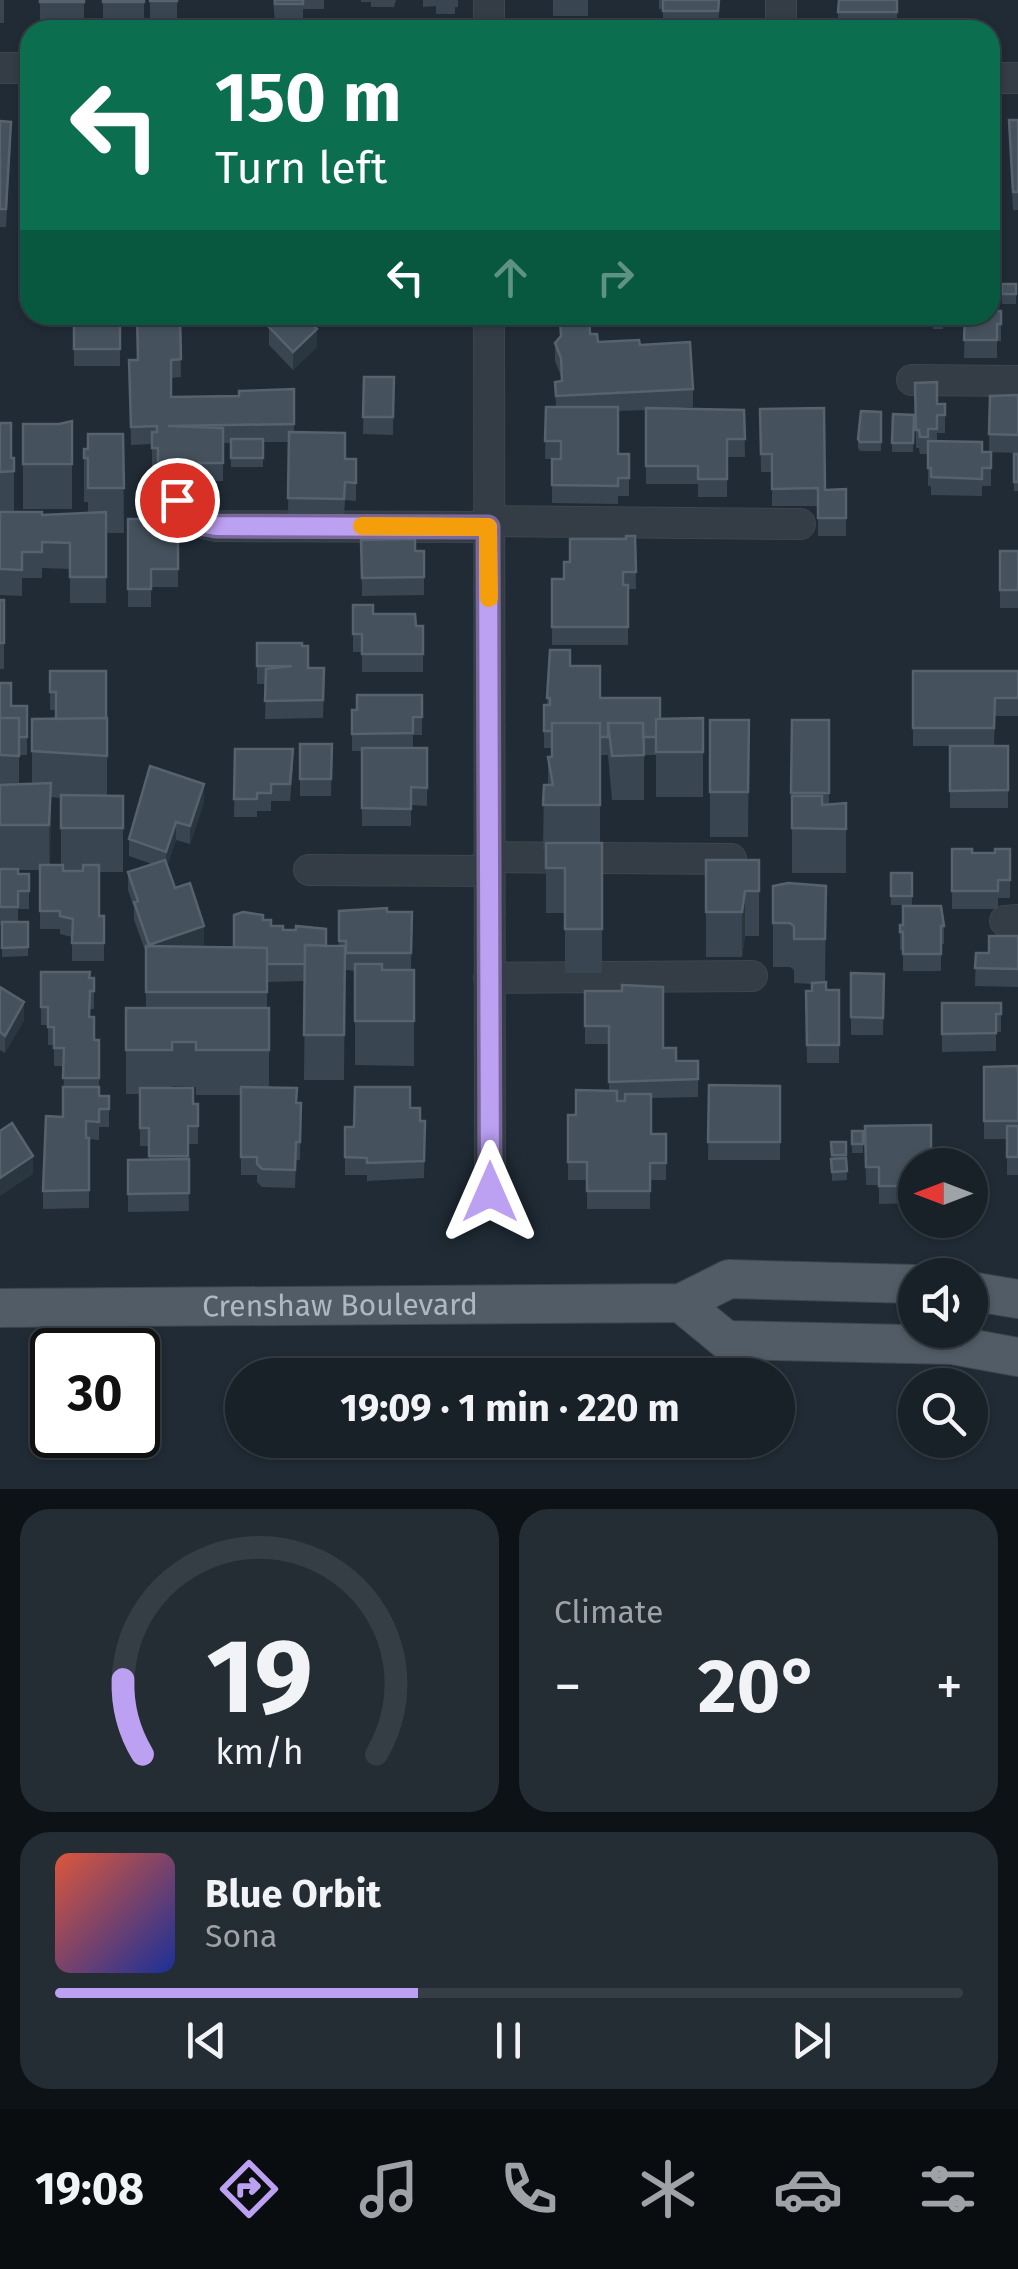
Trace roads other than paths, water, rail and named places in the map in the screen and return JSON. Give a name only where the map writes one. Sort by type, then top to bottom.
[{"type":"main road","name":"Crenshaw Boulevard","points":[[0,1308],[681,1302],[730,1279],[898,1283]]},
{"type":"main road","points":[[988,1294],[1018,1299]]},
{"type":"main road","points":[[681,1302],[726,1340],[952,1346],[1018,1357]]},
{"type":"street","points":[[489,325],[490,1192]]},
{"type":"street","points":[[912,380],[1018,380]]},
{"type":"street","points":[[177,500],[194,522],[216,526],[800,524]]},
{"type":"street","points":[[309,870],[732,859]]},
{"type":"street","points":[[490,978],[752,976]]}]
